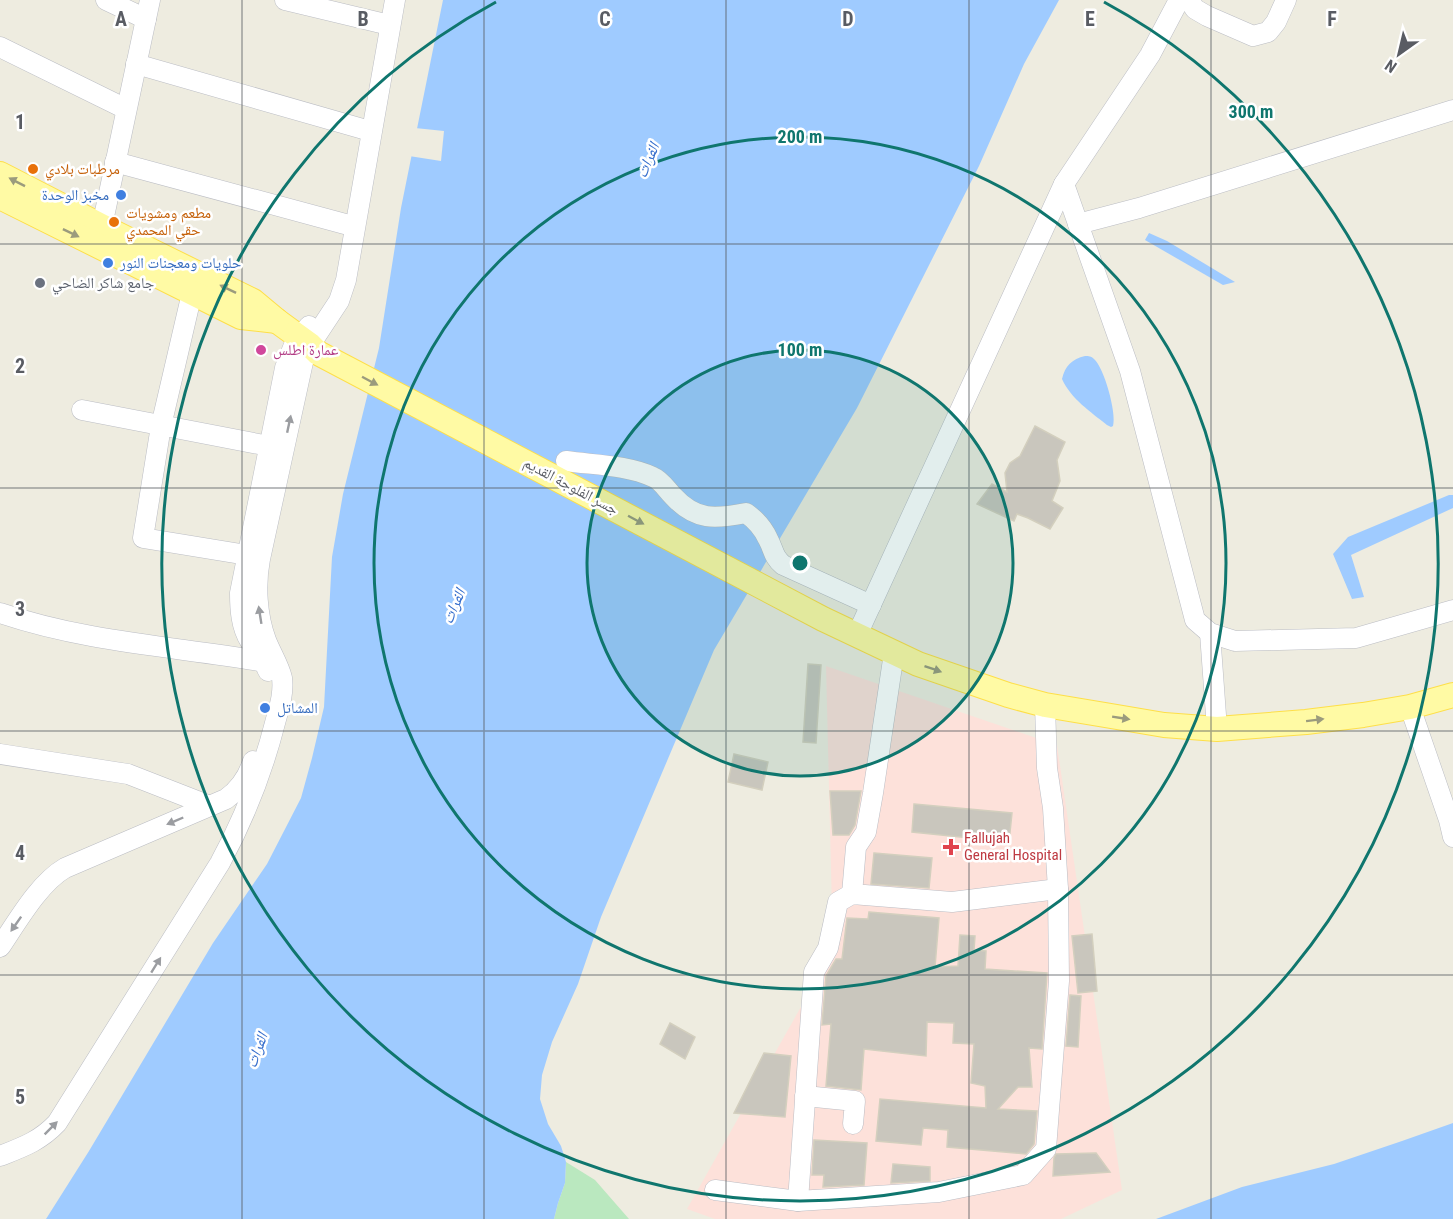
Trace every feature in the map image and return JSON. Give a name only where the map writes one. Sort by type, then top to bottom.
[{"type":"main road","name":"جسر الفلوجة القديم","points":[[0,174],[254,302],[309,345],[823,619],[918,664],[1008,695],[1045,705],[1164,724],[1217,729],[1363,715],[1410,707],[1453,695]]},
{"type":"main road","points":[[0,197],[241,317],[277,321]]},
{"type":"street","points":[[106,0],[146,20]]},
{"type":"street","points":[[102,226],[150,0]]},
{"type":"street","points":[[285,0],[381,23]]},
{"type":"street","points":[[0,947],[45,883],[58,872],[214,804],[233,794],[245,781],[249,772],[265,724],[270,685],[268,669],[271,663],[258,603],[258,570],[303,362],[331,296],[386,0]]},
{"type":"street","points":[[0,1156],[32,1143],[57,1123],[220,863],[242,822],[261,772],[281,699],[282,680],[271,663],[248,638],[240,612],[240,593],[288,356],[309,345],[334,310],[346,280],[395,0]]},
{"type":"street","points":[[857,635],[1064,184],[1150,55],[1179,0]]},
{"type":"street","points":[[1189,0],[1195,9],[1207,16],[1253,36],[1268,32],[1276,22],[1286,0]]},
{"type":"street","points":[[0,47],[126,109]]},
{"type":"street","points":[[136,64],[363,129]]},
{"type":"street","points":[[1078,224],[1139,208],[1453,111]]},
{"type":"street","points":[[115,162],[345,224]]},
{"type":"street","points":[[1064,184],[1130,371],[1195,620],[1210,633],[1235,640],[1356,638],[1453,610]]},
{"type":"street","points":[[192,293],[161,426],[143,537],[248,555]]},
{"type":"street","points":[[82,410],[269,446]]},
{"type":"street","points":[[566,460],[632,470],[656,478],[683,506],[697,514],[720,518],[746,513],[756,520],[769,541],[776,560],[871,605]]},
{"type":"street","points":[[0,614],[32,624],[101,638],[271,663]]},
{"type":"street","points":[[1210,633],[1217,729]]},
{"type":"street","points":[[852,894],[856,847],[866,832],[894,653]]},
{"type":"street","points":[[715,1190],[798,1200],[939,1192],[1023,1175],[1046,1149],[1059,981],[1058,889],[1053,808],[1047,768],[1045,705]]},
{"type":"street","points":[[1410,707],[1446,810],[1453,837]]},
{"type":"street","points":[[0,754],[128,774],[214,804],[226,806],[233,810],[242,822]]},
{"type":"street","points":[[798,1200],[814,972],[828,948],[838,902],[852,894],[952,902],[1058,889]]},
{"type":"street","points":[[805,1096],[855,1101],[853,1124]]},
{"type":"shaded area","name":"Fallujah General Hospital","points":[[826,666],[1057,745],[1122,1190],[1061,1219],[715,1219],[687,1209],[833,950]]},
{"type":"green space","points":[[566,1162],[595,1180],[629,1219],[554,1219],[565,1183]]},
{"type":"water","name":"الفرات","points":[[443,0],[1059,0],[1024,64],[979,166],[857,408],[714,650],[601,917],[578,984],[552,1042],[542,1075],[540,1099],[548,1124],[561,1146],[566,1162],[565,1183],[554,1219],[46,1219],[213,943],[267,864],[301,798],[324,707],[332,557],[343,494],[379,348],[401,208]]},
{"type":"water","points":[[1149,233],[1167,241],[1235,282],[1223,285],[1145,240]]},
{"type":"water","points":[[1085,356],[1094,359],[1102,371],[1113,412],[1114,420],[1111,427],[1076,399],[1062,379],[1070,364]]},
{"type":"water","points":[[1453,495],[1453,508],[1351,555],[1364,597],[1352,599],[1333,554],[1348,537]]},
{"type":"water","points":[[1453,1123],[1453,1219],[1156,1219],[1242,1187],[1334,1164]]},
{"type":"pier","points":[[415,128],[444,131],[441,161],[409,156]]},
{"type":"building","points":[[1035,426],[1065,442],[1057,460],[1060,481],[1052,501],[1063,508],[1050,529],[1017,514],[1014,521],[977,504],[992,484],[1007,492],[1005,473],[1010,463],[1020,456]]},
{"type":"building","points":[[808,664],[821,665],[816,743],[803,742]]},
{"type":"building","points":[[734,754],[768,762],[762,790],[728,782]]},
{"type":"building","points":[[830,791],[861,791],[855,825],[849,835],[833,835]]},
{"type":"building","points":[[914,804],[1012,813],[1009,842],[912,832]]},
{"type":"building","points":[[874,853],[932,858],[929,888],[871,884]]},
{"type":"building","points":[[869,912],[939,918],[935,967],[958,966],[960,935],[975,936],[974,950],[986,951],[985,969],[1047,973],[1042,1049],[1029,1048],[1032,1087],[1018,1087],[998,1109],[1037,1111],[1034,1144],[1026,1154],[947,1147],[948,1130],[923,1128],[921,1145],[876,1141],[880,1099],[986,1108],[985,1086],[971,1083],[974,1044],[953,1043],[954,1023],[927,1022],[926,1056],[864,1049],[861,1090],[826,1086],[831,1024],[822,1025],[826,976],[836,959],[842,959],[847,918],[868,919]]},
{"type":"building","points":[[1092,934],[1097,991],[1078,993],[1072,936]]},
{"type":"building","points":[[1070,995],[1081,996],[1078,1047],[1066,1046]]},
{"type":"building","points":[[670,1023],[695,1037],[685,1059],[660,1044]]},
{"type":"building","points":[[764,1053],[791,1056],[785,1117],[734,1113]]},
{"type":"building","points":[[814,1140],[867,1143],[864,1185],[823,1187],[824,1175],[812,1175]]},
{"type":"building","points":[[1096,1153],[1110,1172],[1053,1176],[1056,1154]]},
{"type":"building","points":[[893,1164],[930,1167],[930,1181],[891,1183]]},
{"type":"place","name":"مرطبات بلادي","points":[[33,169]]},
{"type":"place","name":"مخبز الوحدة","points":[[121,195]]},
{"type":"place","name":"مطعم ومشويات حقي المحمدي","points":[[114,222]]},
{"type":"place","name":"حلويات ومعجنات النور","points":[[108,263]]},
{"type":"place","name":"جامع شاكر الضاحي","points":[[40,283]]},
{"type":"place","name":"عمارة اطلس","points":[[261,350]]},
{"type":"place","name":"المشاتل","points":[[265,708]]},
{"type":"place","name":"Fallujah General Hospital","points":[[951,847]]}]
